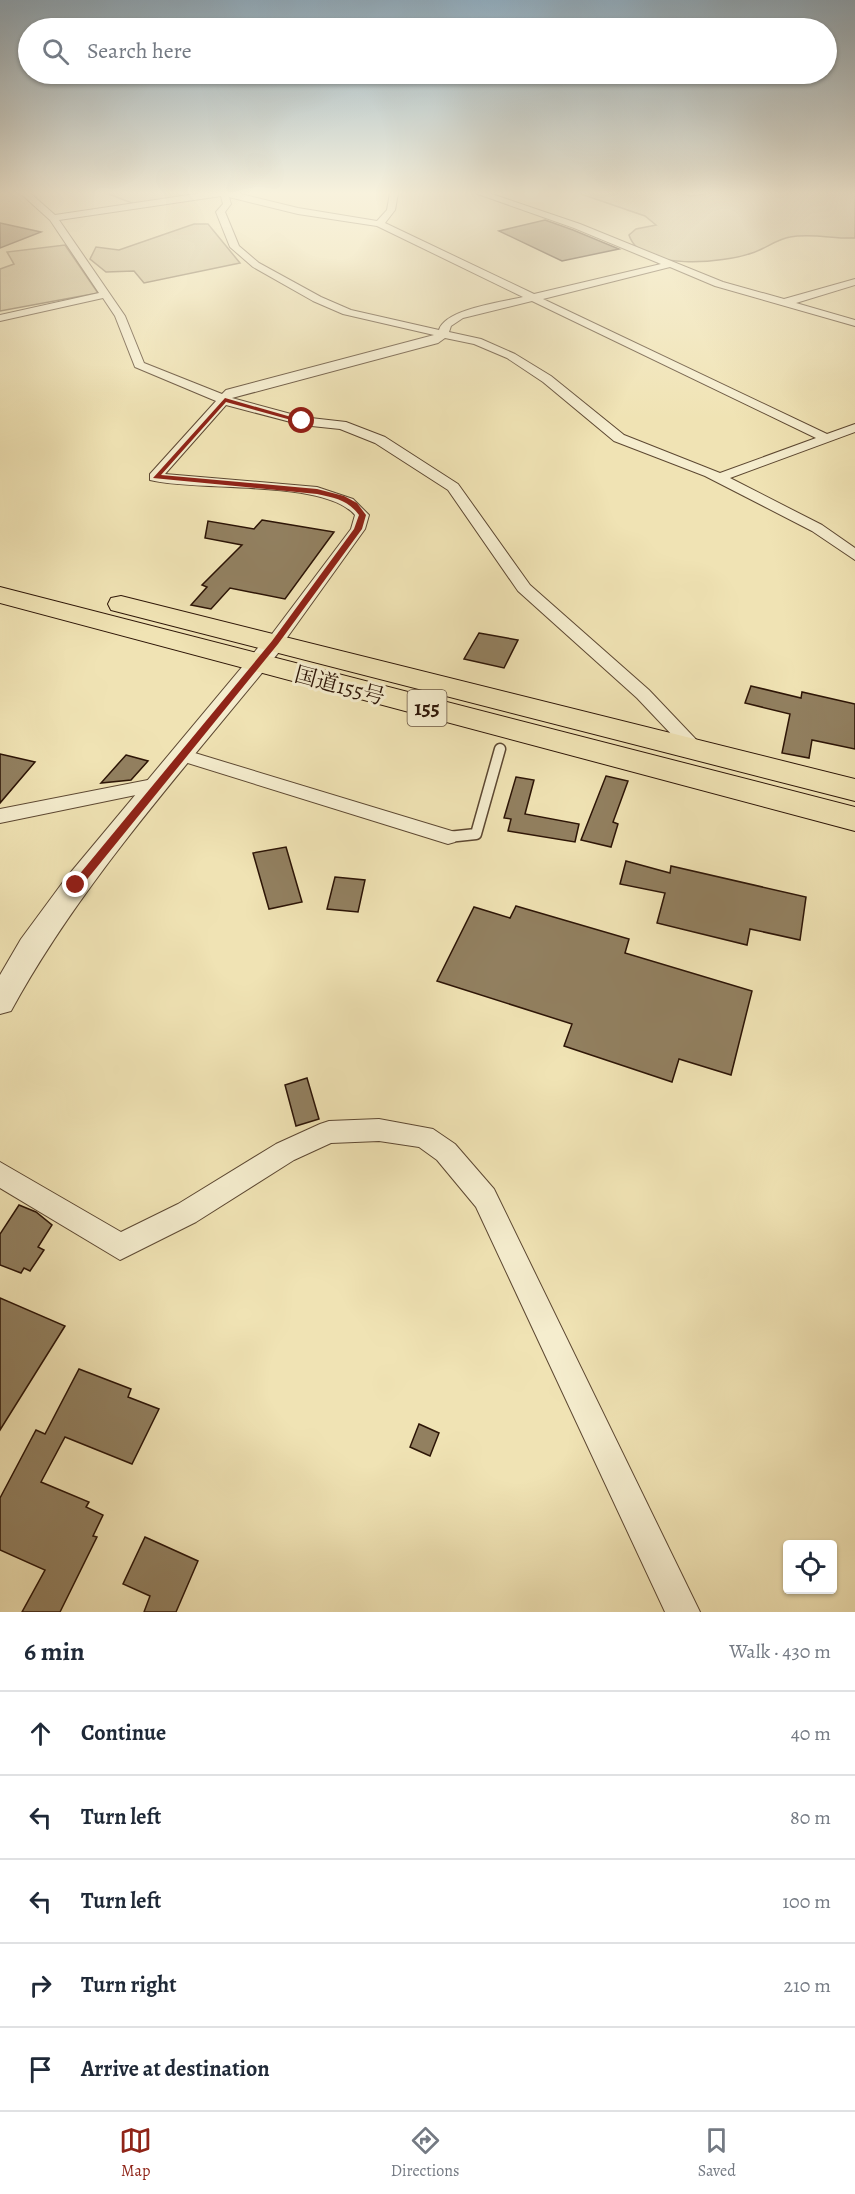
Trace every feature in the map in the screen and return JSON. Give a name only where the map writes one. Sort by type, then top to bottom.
[{"type":"highway","name":"国道155号","points":[[0,574],[266,653],[855,819]]},
{"type":"highway","name":"国道155号","points":[[0,596],[266,653],[698,751],[855,790]]},
{"type":"street","points":[[85,268],[103,296],[120,316],[139,365],[225,400],[302,421],[342,425],[380,440],[453,487],[524,588],[643,694],[698,751]]},
{"type":"street","points":[[262,268],[317,299],[347,312],[477,341],[511,356],[547,379],[619,438],[718,478],[816,528],[855,555]]},
{"type":"street","points":[[474,268],[826,438]]},
{"type":"street","points":[[0,1002],[31,947],[76,885],[158,784],[184,756],[266,653],[358,529],[362,515],[355,504],[341,497],[317,492],[155,477],[230,393],[434,341],[443,334],[446,324],[459,316],[654,268]]},
{"type":"street","points":[[681,268],[719,284],[855,323]]},
{"type":"street","points":[[783,303],[855,282]]},
{"type":"street","points":[[0,318],[103,296]]},
{"type":"street","points":[[718,478],[855,428]]},
{"type":"street","points":[[184,756],[448,837]]},
{"type":"street","points":[[0,816],[158,784]]},
{"type":"street","points":[[0,1174],[120,1247],[187,1213],[285,1152],[329,1132],[379,1130],[424,1137],[446,1152],[485,1198],[683,1612]]},
{"type":"lane","points":[[448,837],[477,834],[500,749]]},
{"type":"shaded area","points":[[81,268],[98,293],[0,311],[0,269]]},
{"type":"shaded area","points":[[101,268],[215,268],[144,283],[134,271],[106,272]]},
{"type":"building","points":[[262,520],[334,532],[285,599],[230,588],[211,609],[191,605],[207,587],[202,585],[242,545],[205,538],[208,521],[254,529]]},
{"type":"building","points":[[479,633],[518,640],[504,668],[464,659]]},
{"type":"building","points":[[751,686],[801,698],[802,692],[855,704],[855,749],[812,740],[809,758],[782,753],[790,714],[745,703]]},
{"type":"building","points":[[0,754],[35,762],[0,803]]},
{"type":"building","points":[[126,755],[148,761],[131,780],[101,783]]},
{"type":"building","points":[[606,776],[628,781],[613,822],[618,824],[611,847],[581,840]]},
{"type":"building","points":[[516,777],[534,780],[525,814],[579,824],[575,842],[508,831],[511,819],[504,818]]},
{"type":"building","points":[[286,847],[302,902],[269,909],[253,853]]},
{"type":"building","points":[[626,861],[670,873],[671,866],[806,897],[800,940],[750,929],[747,945],[657,923],[665,893],[620,884]]},
{"type":"building","points":[[335,877],[365,880],[358,912],[327,909]]},
{"type":"building","points":[[516,906],[629,939],[625,953],[752,991],[731,1075],[679,1059],[672,1082],[564,1046],[572,1024],[437,981],[474,907],[510,918]]},
{"type":"building","points":[[307,1078],[319,1119],[296,1126],[285,1085]]},
{"type":"building","points":[[19,1205],[36,1212],[52,1225],[38,1247],[44,1250],[30,1271],[24,1268],[21,1273],[0,1265],[0,1234]]},
{"type":"building","points":[[0,1298],[65,1326],[0,1430]]},
{"type":"building","points":[[79,1369],[131,1389],[128,1397],[159,1409],[132,1464],[65,1437],[41,1482],[89,1502],[86,1507],[103,1515],[93,1536],[97,1537],[60,1612],[22,1612],[45,1570],[0,1550],[0,1498],[36,1430],[45,1434]]},
{"type":"building","points":[[419,1424],[439,1433],[430,1456],[410,1447]]},
{"type":"building","points":[[145,1537],[198,1561],[176,1612],[144,1612],[150,1596],[123,1584]]},
{"type":"route","points":[[76,885],[158,784],[184,756],[275,642],[358,529],[362,515],[355,504],[341,497],[317,492],[155,477],[225,400],[302,421]]}]
